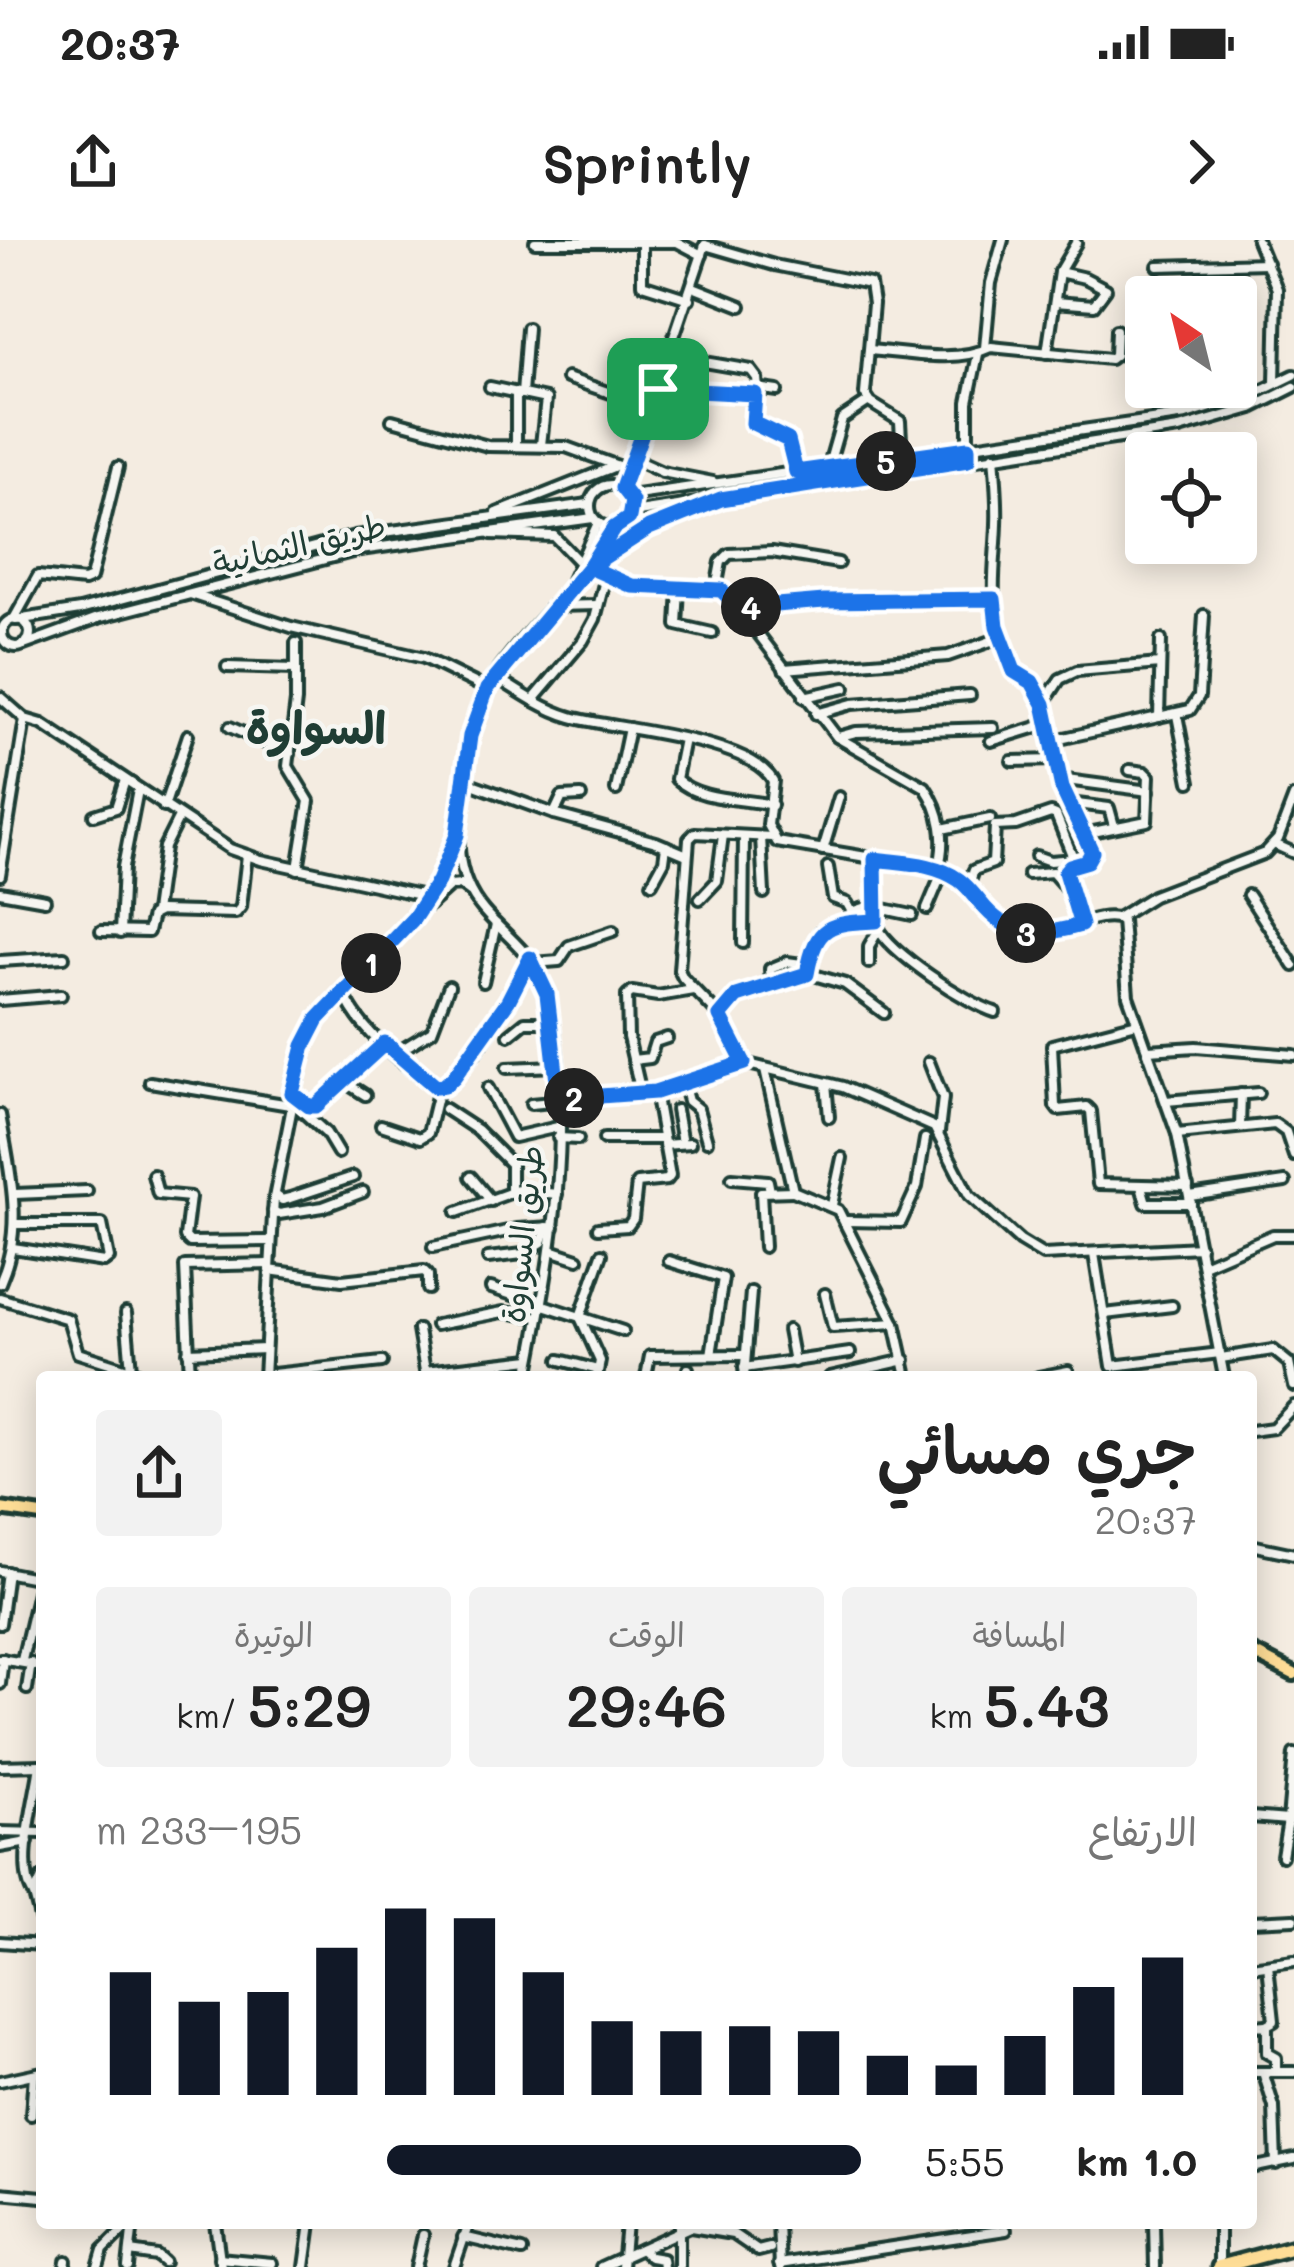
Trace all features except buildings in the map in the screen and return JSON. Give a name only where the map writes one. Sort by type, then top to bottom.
[{"type":"highway","points":[[1219,2267],[1294,2251]]},
{"type":"main road","points":[[0,1509],[36,1514]]},
{"type":"main road","points":[[1257,1655],[1294,1674]]},
{"type":"street","points":[[968,460],[968,402],[1003,240]]},
{"type":"street","points":[[1257,240],[1278,293],[1275,385]]},
{"type":"street","points":[[642,241],[642,284],[689,299]]},
{"type":"street","points":[[535,242],[682,243],[868,283],[874,296],[866,394],[869,401],[900,421],[902,458]]},
{"type":"street","points":[[1047,353],[1059,272],[1076,243]]},
{"type":"street","points":[[595,520],[614,528],[632,512],[626,492],[629,470],[705,247]]},
{"type":"street","points":[[1158,266],[1267,263]]},
{"type":"street","points":[[1055,302],[1094,305],[1106,290],[1085,278],[1059,272]]},
{"type":"street","points":[[693,287],[741,306]]},
{"type":"street","points":[[516,445],[527,328]]},
{"type":"street","points":[[870,350],[1047,353],[1110,359],[1115,355],[1116,330]]},
{"type":"street","points":[[669,356],[751,370],[758,378],[753,423],[788,440],[796,472]]},
{"type":"street","points":[[9,622],[355,536],[590,504],[602,487],[626,492],[720,484],[1186,416],[1221,407],[1294,375]]},
{"type":"street","points":[[568,378],[651,407]]},
{"type":"street","points":[[490,387],[547,401],[541,445]]},
{"type":"street","points":[[632,512],[1211,422],[1294,387]]},
{"type":"street","points":[[658,389],[777,391]]},
{"type":"street","points":[[828,468],[842,418],[869,401]]},
{"type":"street","points":[[1186,416],[1189,408]]},
{"type":"street","points":[[392,420],[464,442],[586,452],[629,470]]},
{"type":"street","points":[[994,456],[997,626],[1014,671],[1032,682],[1050,723],[1059,779],[1090,857],[1071,867]]},
{"type":"street","points":[[634,459],[662,472],[720,484]]},
{"type":"street","points":[[9,622],[25,622],[30,631],[20,646],[3,638],[9,622],[38,576],[91,578],[118,467]]},
{"type":"street","points":[[484,518],[613,467]]},
{"type":"street","points":[[586,564],[649,528],[721,499]]},
{"type":"street","points":[[586,564],[595,520],[590,504]]},
{"type":"street","name":"طريق الثمانية","points":[[0,649],[360,550],[595,520]]},
{"type":"street","name":"طريق السواوة","points":[[529,1371],[557,1194],[559,1099],[552,1022],[544,984],[532,960],[473,896],[460,866],[457,835],[475,714],[487,689],[614,528]]},
{"type":"street","points":[[484,532],[554,536],[606,577],[632,586],[725,591],[837,737],[920,781],[934,800],[941,830],[940,870],[927,909]]},
{"type":"street","points":[[716,589],[721,562],[729,554],[772,552],[838,562]]},
{"type":"street","points":[[533,700],[576,653],[606,577]]},
{"type":"street","points":[[679,588],[677,625],[712,633]]},
{"type":"street","points":[[190,594],[291,626],[424,658],[487,689]]},
{"type":"street","points":[[740,608],[824,601],[994,599]]},
{"type":"street","points":[[554,606],[598,605]]},
{"type":"street","points":[[52,615],[48,623],[57,631]]},
{"type":"street","points":[[1054,740],[1190,710],[1199,696],[1204,615]]},
{"type":"street","points":[[784,668],[948,656],[994,640],[1005,642]]},
{"type":"street","points":[[1159,717],[1161,640]]},
{"type":"street","points":[[296,643],[290,774],[309,801],[298,869]]},
{"type":"street","points":[[1044,704],[1065,675],[1094,668],[1160,664]]},
{"type":"street","points":[[227,667],[295,669]]},
{"type":"street","points":[[496,676],[568,716],[684,739],[763,767],[773,782],[764,893]]},
{"type":"street","points":[[804,697],[845,688]]},
{"type":"street","points":[[817,714],[852,704],[970,695]]},
{"type":"street","points":[[0,697],[25,719],[42,724],[230,849],[430,897]]},
{"type":"street","points":[[1177,715],[1190,782]]},
{"type":"street","points":[[0,875],[25,719]]},
{"type":"street","points":[[991,742],[1050,723]]},
{"type":"street","points":[[230,727],[290,754]]},
{"type":"street","points":[[616,790],[628,728]]},
{"type":"street","points":[[837,737],[856,732],[993,728]]},
{"type":"street","points":[[164,807],[188,735]]},
{"type":"street","points":[[684,739],[676,779],[679,785],[712,796],[772,805]]},
{"type":"street","points":[[1012,761],[1057,760]]},
{"type":"street","points":[[1083,834],[1147,821],[1147,773],[1130,770]]},
{"type":"street","points":[[1059,779],[1148,791]]},
{"type":"street","points":[[94,815],[116,808],[125,780]]},
{"type":"street","points":[[464,782],[687,855]]},
{"type":"street","points":[[120,933],[123,867],[138,790]]},
{"type":"street","points":[[554,814],[562,797],[581,796]]},
{"type":"street","points":[[823,850],[839,796]]},
{"type":"street","points":[[744,1063],[720,1016],[680,970],[691,835],[766,837],[940,870],[968,887],[1000,923],[1016,931],[1048,934],[1119,917],[1153,896],[1265,853],[1274,844],[1294,797]]},
{"type":"street","points":[[1069,803],[1109,808],[1114,826]]},
{"type":"street","points":[[968,887],[974,870],[993,863],[994,826],[1056,814],[1081,925]]},
{"type":"street","points":[[101,931],[148,932],[164,847],[178,817]]},
{"type":"street","points":[[941,830],[990,819]]},
{"type":"street","points":[[414,918],[430,897],[457,835]]},
{"type":"street","points":[[700,899],[717,881],[723,835]]},
{"type":"street","points":[[743,943],[744,837]]},
{"type":"street","points":[[1274,844],[1294,854]]},
{"type":"street","points":[[652,883],[664,861],[666,845]]},
{"type":"street","points":[[154,912],[236,913],[241,907],[247,855]]},
{"type":"street","points":[[1036,856],[1050,862],[1063,860],[1071,867]]},
{"type":"street","points":[[869,963],[869,946],[878,925],[875,859]]},
{"type":"street","points":[[828,866],[836,902],[847,903],[854,912],[876,907],[912,915]]},
{"type":"street","points":[[1028,874],[1052,872],[1071,894]]},
{"type":"street","points":[[264,1371],[274,1195],[291,1100],[311,1030],[343,991],[450,886],[461,886],[473,896]]},
{"type":"street","points":[[0,892],[45,900]]},
{"type":"street","points":[[1248,895],[1294,966]]},
{"type":"street","points":[[1119,917],[1124,926],[1128,996],[1177,1134],[1223,1371]]},
{"type":"street","points":[[483,982],[496,923]]},
{"type":"street","points":[[808,969],[818,935],[825,929],[842,923],[878,925],[908,962],[995,1012]]},
{"type":"street","points":[[381,1126],[424,1137],[439,1088],[454,1077],[478,1045],[532,960],[559,961],[569,946],[613,932]]},
{"type":"street","points":[[0,961],[64,958]]},
{"type":"street","points":[[771,985],[770,969],[777,964],[808,969],[845,984],[884,1013]]},
{"type":"street","points":[[720,1016],[734,998],[808,969]]},
{"type":"street","points":[[396,1053],[432,1031],[449,986]]},
{"type":"street","points":[[641,1093],[627,1026],[627,996],[693,990]]},
{"type":"street","points":[[343,991],[353,1011],[439,1088]]},
{"type":"street","points":[[0,1000],[62,995]]},
{"type":"street","points":[[509,1036],[525,1022],[552,1022]]},
{"type":"street","points":[[1137,1023],[1054,1044],[1056,1109],[1087,1107],[1091,1111],[1098,1184],[1189,1195]]},
{"type":"street","points":[[633,1060],[650,1058],[655,1042],[667,1038]]},
{"type":"street","points":[[150,1082],[291,1100],[312,1107],[385,1043]]},
{"type":"street","points":[[1148,1050],[1196,1048],[1294,1055]]},
{"type":"street","points":[[929,1062],[943,1098],[938,1133]]},
{"type":"street","points":[[531,1104],[655,1092],[744,1063],[826,1083],[927,1124],[938,1133],[969,1195],[1020,1240],[1049,1257],[1200,1246]]},
{"type":"street","points":[[508,1068],[557,1066]]},
{"type":"street","points":[[765,1069],[793,1191]]},
{"type":"street","points":[[343,1081],[365,1095]]},
{"type":"street","points":[[682,1083],[688,1101],[698,1109],[707,1141]]},
{"type":"street","points":[[826,1083],[829,1117]]},
{"type":"street","points":[[488,1088],[514,1136],[558,1126]]},
{"type":"street","points":[[598,1228],[628,1226],[638,1183],[669,1179],[655,1092]]},
{"type":"street","points":[[1166,1101],[1258,1093]]},
{"type":"street","points":[[1240,1127],[1241,1094]]},
{"type":"street","points":[[291,1100],[326,1133],[338,1153]]},
{"type":"street","points":[[445,1109],[478,1130],[511,1164],[511,1192]]},
{"type":"street","points":[[604,1139],[686,1143],[676,1110]]},
{"type":"street","points":[[0,1115],[16,1224],[0,1283]]},
{"type":"street","points":[[1177,1134],[1280,1126],[1294,1156]]},
{"type":"street","points":[[558,1138],[578,1139]]},
{"type":"street","points":[[844,1221],[901,1222],[917,1187],[925,1139]]},
{"type":"street","points":[[832,1205],[842,1158]]},
{"type":"street","points":[[153,1175],[158,1193],[190,1197],[188,1241],[271,1241]]},
{"type":"street","points":[[274,1195],[282,1200],[353,1177]]},
{"type":"street","points":[[471,1177],[491,1201]]},
{"type":"street","points":[[732,1178],[768,1181],[770,1191]]},
{"type":"street","points":[[1141,1186],[1146,1203],[1285,1182]]},
{"type":"street","points":[[15,1195],[87,1191]]},
{"type":"street","points":[[764,1247],[761,1192],[793,1191],[832,1205],[895,1323],[906,1371]]},
{"type":"street","points":[[273,1210],[279,1214],[323,1207],[363,1192]]},
{"type":"street","points":[[457,1212],[511,1192],[557,1194]]},
{"type":"street","points":[[13,1248],[104,1262],[110,1258],[102,1223],[16,1224]]},
{"type":"street","points":[[434,1247],[517,1229],[550,1227]]},
{"type":"street","points":[[488,1258],[524,1254],[542,1242],[550,1227]]},
{"type":"street","points":[[1203,1265],[1273,1235],[1294,1235]]},
{"type":"street","points":[[550,1250],[578,1259]]},
{"type":"street","points":[[598,1371],[600,1360],[580,1317],[602,1254]]},
{"type":"street","points":[[1094,1254],[1114,1368],[1273,1350],[1288,1363],[1294,1386]]},
{"type":"street","points":[[669,1261],[723,1278],[711,1355]]},
{"type":"street","points":[[190,1371],[185,1266],[270,1267],[342,1280],[424,1271],[428,1289]]},
{"type":"street","points":[[491,1288],[623,1331]]},
{"type":"street","points":[[744,1371],[752,1292]]},
{"type":"street","points":[[825,1294],[833,1327],[895,1323]]},
{"type":"street","points":[[0,1298],[68,1319],[78,1353],[122,1371]]},
{"type":"street","points":[[1106,1313],[1172,1306]]},
{"type":"street","points":[[126,1312],[129,1371]]},
{"type":"street","points":[[436,1324],[503,1312],[538,1317]]},
{"type":"street","points":[[418,1330],[425,1371]]},
{"type":"street","points":[[788,1330],[794,1362]]},
{"type":"street","points":[[188,1352],[265,1349]]},
{"type":"street","points":[[749,1371],[850,1353]]},
{"type":"street","points":[[647,1371],[650,1356],[744,1355]]},
{"type":"street","points":[[469,1371],[531,1359]]},
{"type":"street","points":[[560,1360],[590,1371]]},
{"type":"street","points":[[865,1371],[905,1360]]},
{"type":"street","points":[[306,1371],[382,1362]]},
{"type":"street","points":[[1257,1430],[1273,1427],[1294,1406]]},
{"type":"street","points":[[1257,1546],[1294,1554]]},
{"type":"street","points":[[0,1624],[4,1572],[36,1576]]},
{"type":"street","points":[[27,1689],[36,1629]]},
{"type":"street","points":[[0,1684],[1,1659],[32,1663]]},
{"type":"street","points":[[1282,1856],[1294,1754]]},
{"type":"street","points":[[0,1766],[36,1765]]},
{"type":"street","points":[[1257,1817],[1288,1820]]},
{"type":"street","points":[[0,1832],[36,1832]]},
{"type":"street","points":[[36,1833],[28,1842],[25,1880],[36,1902]]},
{"type":"street","points":[[0,1847],[28,1842]]},
{"type":"street","points":[[34,1895],[36,1891]]},
{"type":"street","points":[[1257,1921],[1294,1919]]},
{"type":"street","points":[[0,1942],[36,1945]]},
{"type":"street","points":[[1257,1966],[1294,1961]]},
{"type":"street","points":[[1257,2026],[1274,2021],[1268,1965]]},
{"type":"street","points":[[1267,2025],[1267,2053],[1276,2058],[1276,2072]]},
{"type":"street","points":[[1257,2072],[1294,2072]]},
{"type":"street","points":[[1263,2072],[1274,2107],[1276,2164]]},
{"type":"street","points":[[0,2080],[36,2073]]},
{"type":"street","points":[[31,2116],[36,2085]]},
{"type":"street","points":[[1257,2167],[1294,2159]]},
{"type":"street","points":[[0,2193],[36,2196]]},
{"type":"street","points":[[98,2267],[103,2250],[125,2229]]},
{"type":"street","points":[[128,2267],[131,2229]]},
{"type":"street","points":[[216,2229],[220,2262],[272,2263]]},
{"type":"street","points":[[305,2267],[310,2229]]},
{"type":"street","points":[[454,2267],[467,2229]]},
{"type":"street","points":[[622,2262],[625,2229]]},
{"type":"street","points":[[601,2267],[622,2262],[676,2229]]},
{"type":"street","points":[[678,2229],[680,2267]]},
{"type":"street","points":[[712,2229],[734,2234],[777,2258]]},
{"type":"street","points":[[1154,2229],[1156,2266]]},
{"type":"street","points":[[1219,2229],[1219,2267]]},
{"type":"street","points":[[757,2265],[763,2255],[777,2258],[1006,2230]]},
{"type":"street","points":[[416,2267],[423,2235]]},
{"type":"street","points":[[464,2237],[522,2251]]},
{"type":"street","points":[[641,2249],[650,2257],[661,2258],[663,2267]]},
{"type":"street","points":[[130,2252],[157,2256],[164,2262]]},
{"type":"district","name":"السواوة","points":[[316,728]]},
{"type":"route","points":[[658,389],[622,488],[632,501],[629,518],[614,528],[589,567],[501,670],[479,705],[470,736],[457,835],[430,897],[311,1030],[292,1093],[309,1106],[316,1106],[385,1043],[436,1087],[444,1086],[508,1001],[530,958],[547,994],[559,1099],[655,1092],[744,1063],[720,1016],[737,996],[807,974],[818,935],[825,929],[876,921],[875,859],[938,868],[960,881],[1000,923],[1016,931],[1048,934],[1081,925],[1065,872],[1087,861],[1092,852],[1059,779],[1044,704],[1037,687],[1014,671],[997,626],[994,599],[824,601],[740,608],[721,590],[632,586],[589,567],[635,535],[721,499],[968,460],[968,448],[796,472],[788,440],[753,423],[755,394],[658,389]]}]
